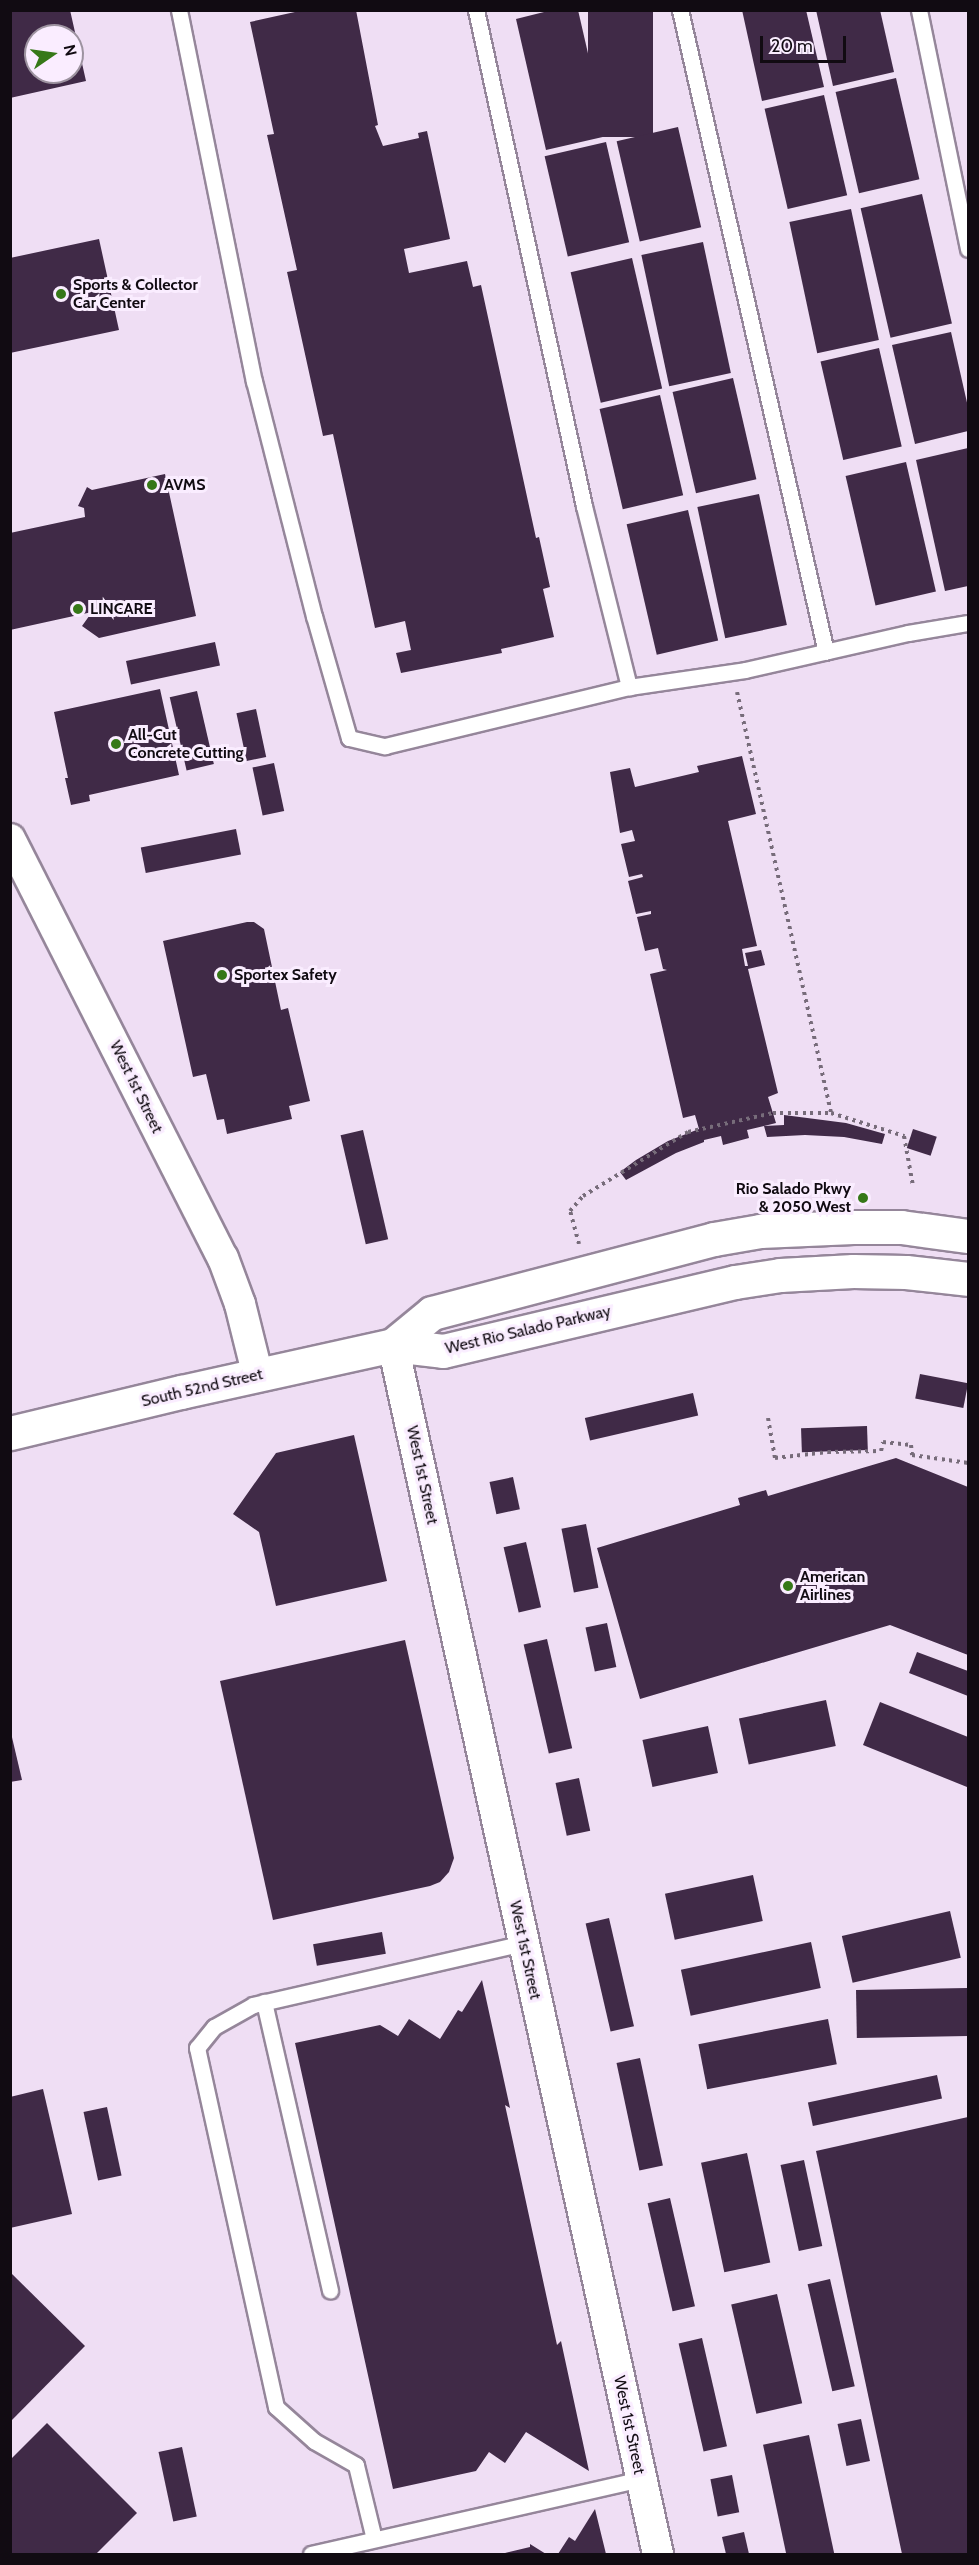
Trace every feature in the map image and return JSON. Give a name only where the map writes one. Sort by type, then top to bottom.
[{"type":"main road","points":[[393,1345],[432,1313],[714,1239],[760,1231],[853,1227],[901,1227],[969,1236]]},
{"type":"main road","name":"West Rio Salado Parkway","points":[[393,1345],[443,1351],[735,1282],[780,1275],[874,1272],[969,1279]]},
{"type":"main road","name":"South 52nd Street","points":[[10,1434],[393,1345]]},
{"type":"street","name":"West 1st Street","points":[[10,839],[223,1258],[240,1304],[258,1376]]},
{"type":"street","name":"West 1st Street","points":[[393,1345],[658,2554]]},
{"type":"lane","points":[[178,10],[254,381],[314,616],[349,738],[386,746],[629,687],[745,670],[908,633],[969,623]]},
{"type":"lane","points":[[476,10],[584,506],[629,687]]},
{"type":"lane","points":[[681,10],[826,652]]},
{"type":"lane","points":[[919,10],[969,249]]},
{"type":"lane","points":[[374,2540],[356,2465],[314,2441],[276,2407],[197,2048],[214,2027],[253,2005],[524,1943]]},
{"type":"lane","points":[[264,2002],[330,2291]]},
{"type":"lane","points":[[311,2554],[641,2479]]},
{"type":"path","points":[[737,692],[831,1113]]},
{"type":"path","points":[[580,1249],[570,1211],[583,1196],[688,1132],[773,1113],[831,1113],[904,1136],[913,1186]]},
{"type":"path","points":[[768,1418],[775,1458],[828,1452],[881,1451],[883,1442],[911,1445],[912,1455],[969,1463]]},
{"type":"building","points":[[10,10],[70,10],[73,24],[24,24],[24,84],[73,84],[10,98]]},
{"type":"building","points":[[304,10],[356,10],[378,125],[375,126],[383,146],[419,138],[418,133],[427,131],[450,239],[404,249],[409,273],[467,261],[473,287],[481,285],[536,538],[539,537],[550,587],[543,589],[554,637],[501,649],[502,653],[401,673],[396,653],[411,650],[405,621],[375,628],[333,434],[323,436],[287,272],[297,270],[267,135],[274,134],[250,22]]},
{"type":"building","points":[[552,10],[578,10],[607,136],[546,150],[516,19]]},
{"type":"building","points":[[588,10],[653,10],[653,137],[588,137]]},
{"type":"building","points":[[742,10],[806,10],[824,87],[762,101]]},
{"type":"building","points":[[816,10],[880,10],[894,72],[833,86]]},
{"type":"building","points":[[896,78],[919,179],[859,193],[836,92]]},
{"type":"building","points":[[824,95],[847,195],[788,209],[765,109]]},
{"type":"building","points":[[678,127],[701,227],[640,242],[617,141]]},
{"type":"building","points":[[606,142],[629,242],[568,257],[545,156]]},
{"type":"building","points":[[922,194],[952,324],[891,338],[861,208]]},
{"type":"building","points":[[851,209],[879,340],[817,353],[789,222]]},
{"type":"building","name":"Sports & Collector Car Center","points":[[99,239],[119,330],[10,353],[10,258]]},
{"type":"building","points":[[703,242],[731,373],[669,386],[641,255]]},
{"type":"building","points":[[632,258],[662,389],[601,403],[571,272]]},
{"type":"building","points":[[951,332],[968,407],[968,431],[915,444],[892,345]]},
{"type":"building","points":[[879,348],[902,446],[843,460],[821,361]]},
{"type":"building","points":[[733,378],[756,479],[696,493],[673,392]]},
{"type":"building","points":[[660,395],[683,495],[623,509],[600,409]]},
{"type":"building","points":[[968,448],[968,586],[945,591],[916,460]]},
{"type":"building","points":[[906,462],[936,592],[876,606],[846,476]]},
{"type":"building","points":[[165,474],[196,616],[99,638],[82,626],[92,612],[10,630],[10,533],[85,517],[84,508],[78,506],[87,487],[92,490]]},
{"type":"building","points":[[759,494],[787,625],[725,638],[697,507]]},
{"type":"building","points":[[688,510],[718,641],[657,655],[627,524]]},
{"type":"building","points":[[215,642],[220,665],[131,684],[126,661]]},
{"type":"building","name":"All-Cut Concrete Cutting","points":[[160,689],[179,775],[89,795],[90,801],[71,805],[65,778],[68,778],[54,712]]},
{"type":"building","points":[[197,691],[214,764],[187,770],[170,697]]},
{"type":"building","points":[[256,709],[266,757],[247,761],[236,713]]},
{"type":"building","points":[[742,756],[756,814],[728,821],[757,946],[742,949],[745,966],[748,966],[745,953],[761,950],[765,965],[748,969],[778,1093],[768,1097],[776,1123],[747,1130],[749,1138],[723,1145],[721,1136],[704,1140],[626,1180],[620,1172],[636,1160],[668,1141],[699,1129],[695,1115],[683,1118],[650,974],[667,970],[663,969],[658,948],[645,951],[637,917],[651,914],[651,911],[636,914],[628,881],[643,877],[642,874],[629,877],[621,844],[635,841],[632,830],[620,833],[610,772],[630,768],[635,787],[699,772],[697,766]]},
{"type":"building","points":[[274,763],[284,811],[263,816],[252,768]]},
{"type":"building","points":[[236,829],[241,855],[146,873],[141,848]]},
{"type":"building","points":[[254,922],[264,929],[281,1010],[288,1008],[310,1101],[289,1106],[292,1119],[227,1134],[224,1119],[217,1120],[206,1074],[193,1077],[163,941]]},
{"type":"building","points":[[784,1115],[846,1123],[885,1134],[882,1144],[844,1137],[805,1135],[767,1137],[764,1126],[784,1125]]},
{"type":"building","points":[[913,1129],[937,1137],[931,1156],[907,1148]]},
{"type":"building","points":[[363,1130],[388,1239],[366,1244],[341,1135]]},
{"type":"building","points":[[920,1374],[968,1383],[963,1408],[915,1399]]},
{"type":"building","points":[[693,1393],[698,1415],[590,1440],[585,1418]]},
{"type":"building","points":[[867,1426],[868,1450],[802,1452],[801,1428]]},
{"type":"building","points":[[354,1435],[387,1581],[276,1606],[259,1532],[233,1514],[276,1453]]},
{"type":"building","name":"American Airlines","points":[[896,1458],[968,1487],[968,1655],[890,1625],[640,1699],[597,1548],[740,1505],[738,1498],[766,1490],[768,1496]]},
{"type":"building","points":[[513,1477],[520,1509],[496,1514],[490,1482]]},
{"type":"building","points":[[586,1524],[598,1588],[574,1593],[561,1529]]},
{"type":"building","points":[[526,1542],[541,1607],[519,1612],[504,1547]]},
{"type":"building","points":[[607,1623],[616,1667],[595,1672],[585,1628]]},
{"type":"building","points":[[547,1639],[572,1748],[549,1754],[524,1644]]},
{"type":"building","points":[[405,1640],[454,1858],[449,1872],[440,1882],[430,1886],[273,1920],[220,1681]]},
{"type":"building","points":[[917,1652],[968,1671],[968,1696],[909,1673]]},
{"type":"building","points":[[826,1700],[836,1746],[749,1764],[739,1719]]},
{"type":"building","points":[[880,1702],[968,1737],[967,1787],[863,1745]]},
{"type":"building","points":[[708,1726],[718,1773],[652,1787],[642,1740]]},
{"type":"building","points":[[10,1734],[22,1780],[10,1782]]},
{"type":"building","points":[[579,1778],[590,1831],[567,1836],[556,1783]]},
{"type":"building","points":[[753,1875],[763,1921],[675,1940],[665,1894]]},
{"type":"building","points":[[950,1911],[961,1958],[853,1983],[842,1936]]},
{"type":"building","points":[[609,1918],[634,2026],[611,2032],[586,1923]]},
{"type":"building","points":[[382,1932],[386,1954],[317,1966],[313,1944]]},
{"type":"building","points":[[811,1942],[821,1988],[691,2016],[681,1970]]},
{"type":"building","points":[[482,1980],[510,2108],[505,2105],[557,2345],[561,2341],[589,2471],[526,2432],[505,2463],[489,2452],[476,2471],[393,2489],[295,2043],[380,2025],[398,2036],[409,2019],[440,2039],[458,2010],[462,2012]]},
{"type":"building","points":[[967,1988],[968,2036],[857,2038],[856,1990]]},
{"type":"building","points":[[828,2019],[837,2064],[707,2089],[698,2044]]},
{"type":"building","points":[[640,2058],[663,2166],[639,2171],[617,2063]]},
{"type":"building","points":[[937,2075],[942,2098],[813,2126],[808,2102]]},
{"type":"building","points":[[43,2089],[72,2214],[10,2228],[10,2097]]},
{"type":"building","points":[[107,2107],[122,2175],[98,2180],[84,2112]]},
{"type":"building","points":[[968,2117],[968,2554],[902,2554],[816,2151]]},
{"type":"building","points":[[747,2153],[770,2263],[724,2272],[701,2163]]},
{"type":"building","points":[[804,2160],[822,2246],[799,2251],[781,2165]]},
{"type":"building","points":[[670,2198],[695,2306],[673,2311],[648,2203]]},
{"type":"building","points":[[10,2272],[85,2346],[10,2422]]},
{"type":"building","points":[[830,2279],[855,2386],[832,2391],[808,2284]]},
{"type":"building","points":[[777,2294],[802,2403],[756,2414],[731,2305]]},
{"type":"building","points":[[702,2338],[727,2446],[704,2452],[679,2343]]},
{"type":"building","points":[[861,2419],[870,2461],[846,2466],[838,2424]]},
{"type":"building","points":[[47,2423],[137,2513],[96,2554],[10,2554],[10,2460]]},
{"type":"building","points":[[809,2435],[834,2553],[786,2554],[763,2445]]},
{"type":"building","points":[[182,2447],[197,2516],[173,2521],[159,2452]]},
{"type":"building","points":[[732,2475],[739,2512],[718,2516],[710,2479]]},
{"type":"building","points":[[595,2509],[606,2554],[558,2554],[569,2537],[575,2541]]},
{"type":"building","points":[[744,2532],[749,2554],[726,2554],[722,2537]]},
{"type":"building","points":[[530,2544],[546,2554],[501,2554],[530,2547]]},
{"type":"place","name":"Sports & Collector Car Center","points":[[61,294]]},
{"type":"place","name":"AVMS","points":[[152,485]]},
{"type":"place","name":"LINCARE","points":[[78,609]]},
{"type":"place","name":"All-Cut Concrete Cutting","points":[[116,744]]},
{"type":"place","name":"Sportex Safety","points":[[222,975]]},
{"type":"place","name":"Rio Salado Pkwy & 2050 West","points":[[863,1198]]},
{"type":"place","name":"American Airlines","points":[[788,1586]]}]
